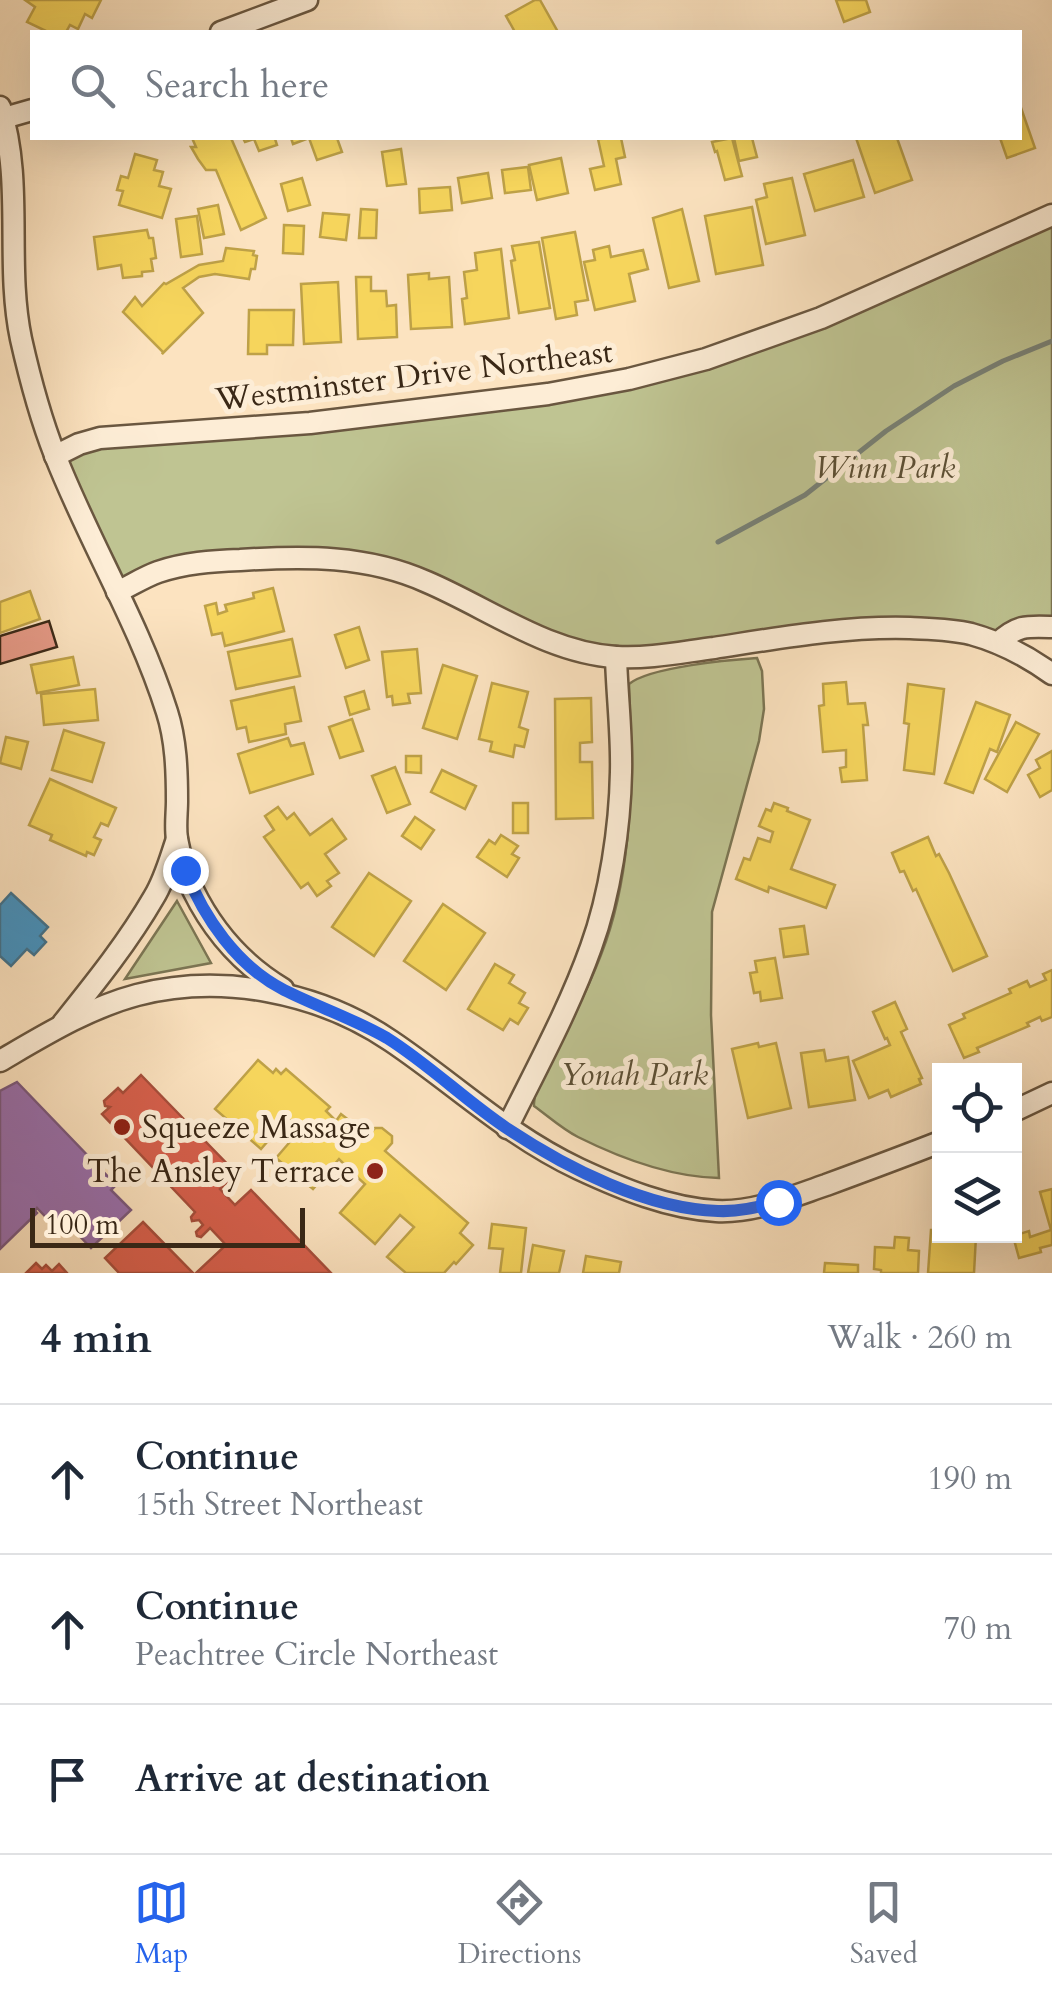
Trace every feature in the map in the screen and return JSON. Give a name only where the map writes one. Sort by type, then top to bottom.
[{"type":"street","points":[[226,30],[307,0]]},
{"type":"street","points":[[30,110],[2,112],[20,332],[34,396],[55,456],[155,676],[169,717],[177,765],[177,839],[166,874],[110,964],[59,1028]]},
{"type":"street","name":"Westminster Drive Northeast","points":[[55,456],[100,438],[310,422],[548,394],[629,379],[734,350],[821,318],[1052,214]]},
{"type":"street","points":[[117,592],[158,572],[198,562],[294,556],[344,559],[424,580],[556,644],[586,653],[657,656],[831,631],[878,627],[946,629],[998,643],[1052,674]]},
{"type":"street","points":[[998,643],[1011,631],[1026,626],[1052,627]]},
{"type":"street","points":[[507,1128],[579,979],[602,908],[622,772],[616,657]]},
{"type":"street","points":[[177,839],[194,891],[228,945],[264,977],[390,1040],[507,1128],[612,1185],[692,1208],[741,1210],[778,1202],[932,1145]]},
{"type":"street","points":[[0,1061],[59,1028],[136,996],[192,987],[244,988],[312,1002]]},
{"type":"street","points":[[1022,1107],[1052,1092]]},
{"type":"green space","name":"Winn Park","points":[[1052,224],[1052,631],[859,633],[611,656],[352,563],[228,568],[106,587],[58,461],[101,443],[601,389],[802,323]]},
{"type":"green space","name":"Yonah Park","points":[[757,658],[762,671],[764,709],[759,741],[712,912],[711,1015],[719,1178],[701,1177],[647,1165],[594,1145],[534,1106],[534,1099],[598,962],[618,899],[630,807],[629,684],[671,669]]},
{"type":"green space","points":[[177,901],[211,963],[125,979]]},
{"type":"building: Homes","points":[[25,0],[101,0],[92,18],[85,14],[78,29],[70,25],[67,30],[44,30],[27,22],[35,7]]},
{"type":"building: Homes","points":[[540,0],[557,30],[514,30],[506,16]]},
{"type":"building: Homes","points":[[836,0],[866,0],[870,12],[844,22]]},
{"type":"building: Homes","points":[[1022,111],[1035,148],[1007,158],[1001,140],[1022,140]]},
{"type":"building: Homes","points":[[193,140],[232,140],[266,218],[241,230],[216,170],[206,170],[191,147],[196,147]]},
{"type":"building: Homes","points":[[254,140],[275,140],[277,145],[259,151]]},
{"type":"building: Homes","points":[[310,140],[338,140],[342,152],[317,160]]},
{"type":"building: Homes","points":[[598,140],[621,140],[625,157],[616,159],[621,184],[595,190],[590,169],[604,166]]},
{"type":"building: Homes","points":[[733,140],[742,176],[725,180],[712,142]]},
{"type":"building: Homes","points":[[734,140],[753,140],[757,157],[739,161]]},
{"type":"building: Homes","points":[[857,140],[898,140],[912,180],[875,193]]},
{"type":"building: Homes","points":[[401,149],[406,184],[387,186],[382,152]]},
{"type":"building: Homes","points":[[135,154],[157,160],[154,170],[163,172],[159,186],[171,189],[162,218],[119,205],[123,191],[117,190],[121,176],[128,178]]},
{"type":"building: Homes","points":[[561,158],[568,193],[537,200],[529,165]]},
{"type":"building: Homes","points":[[853,160],[864,197],[815,211],[804,174]]},
{"type":"building: Homes","points":[[528,167],[531,190],[505,193],[502,170]]},
{"type":"building: Homes","points":[[488,173],[492,198],[462,203],[458,178]]},
{"type":"building: Homes","points":[[302,178],[310,205],[288,211],[281,184]]},
{"type":"building: Homes","points":[[792,178],[805,235],[766,244],[756,200],[767,197],[764,184]]},
{"type":"building: Homes","points":[[450,187],[452,210],[420,213],[419,189]]},
{"type":"building: Homes","points":[[218,205],[224,234],[204,238],[198,209]]},
{"type":"building: Homes","points":[[752,207],[763,265],[716,274],[705,216]]},
{"type":"building: Homes","points":[[361,209],[377,210],[376,238],[359,238]]},
{"type":"building: Homes","points":[[682,209],[699,281],[669,288],[653,218]]},
{"type":"building: Homes","points":[[323,213],[349,215],[346,240],[320,237]]},
{"type":"building: Homes","points":[[197,216],[202,254],[181,257],[176,219]]},
{"type":"building: Homes","points":[[284,225],[304,226],[303,254],[283,253]]},
{"type":"building: Homes","points":[[147,230],[149,238],[153,238],[156,258],[151,259],[153,271],[123,278],[121,265],[98,269],[94,237]]},
{"type":"building: Homes","points":[[575,232],[588,300],[575,302],[577,315],[556,319],[542,238]]},
{"type":"building: Homes","points":[[539,242],[550,308],[519,313],[512,246]]},
{"type":"building: Homes","points":[[609,246],[611,257],[643,250],[648,269],[629,274],[635,301],[595,310],[584,262],[595,260],[593,250]]},
{"type":"building: Homes","points":[[226,248],[254,251],[255,269],[251,269],[249,279],[215,274],[199,277],[183,288],[203,313],[162,354],[123,312],[135,297],[142,306],[164,283],[199,265],[223,261]]},
{"type":"building: Homes","points":[[501,249],[509,318],[465,324],[464,272],[477,270],[475,253]]},
{"type":"building: Homes","points":[[429,273],[429,279],[449,277],[452,327],[411,329],[408,275]]},
{"type":"building: Homes","points":[[356,277],[371,277],[371,291],[386,291],[387,306],[396,305],[397,337],[358,339]]},
{"type":"building: Homes","points":[[338,282],[341,342],[304,344],[301,284]]},
{"type":"building: Homes","points":[[249,310],[294,310],[293,345],[267,345],[267,354],[248,354]]},
{"type":"building: Homes","points":[[273,588],[284,631],[225,646],[222,633],[212,635],[205,606],[216,603],[218,614],[227,611],[225,605],[254,598],[253,593]]},
{"type":"building: Homes","points":[[30,591],[40,619],[0,633],[0,602]]},
{"type":"building: Homes","points":[[359,627],[369,660],[346,668],[335,635]]},
{"type":"building: Homes","points":[[292,639],[300,676],[236,689],[228,652]]},
{"type":"building: Homes","points":[[417,649],[421,693],[408,694],[410,703],[393,705],[392,696],[387,697],[382,652]]},
{"type":"building: Homes","points":[[73,657],[79,685],[37,693],[31,665]]},
{"type":"building: Homes","points":[[443,665],[477,676],[457,739],[423,728]]},
{"type":"building: Homes","points":[[846,682],[848,704],[865,703],[867,780],[842,782],[840,768],[846,767],[846,750],[823,752],[819,706],[824,705],[823,684]]},
{"type":"building: Homes","points":[[492,683],[528,692],[519,727],[528,730],[524,747],[515,745],[513,757],[490,751],[492,742],[479,739]]},
{"type":"building: Homes","points":[[908,684],[944,689],[934,774],[904,770]]},
{"type":"building: Homes","points":[[294,687],[301,721],[285,724],[286,734],[249,742],[246,727],[237,729],[231,701]]},
{"type":"building: Homes","points":[[95,689],[98,720],[44,725],[41,694]]},
{"type":"building: Homes","points":[[364,691],[369,709],[350,715],[345,697]]},
{"type":"building: Homes","points":[[591,698],[592,742],[580,743],[580,762],[592,762],[593,818],[556,819],[555,699]]},
{"type":"building: Homes","points":[[976,702],[1010,715],[997,752],[990,749],[973,793],[945,783]]},
{"type":"building: Homes","points":[[352,719],[363,751],[340,758],[329,727]]},
{"type":"building: Homes","points":[[1016,722],[1039,734],[1007,792],[985,779]]},
{"type":"building: Homes","points":[[64,730],[104,743],[92,782],[52,770]]},
{"type":"building: Homes","points":[[6,737],[28,742],[21,769],[0,763]]},
{"type":"building: Homes","points":[[288,738],[291,746],[304,743],[313,774],[250,793],[238,754]]},
{"type":"building: Homes","points":[[1052,751],[1052,790],[1040,797],[1028,775],[1040,768],[1036,760]]},
{"type":"building: Homes","points":[[406,756],[421,756],[421,773],[406,772]]},
{"type":"building: Homes","points":[[395,767],[410,804],[387,813],[372,776]]},
{"type":"building: Homes","points":[[442,770],[476,786],[465,809],[431,792]]},
{"type":"building: Homes","points":[[50,779],[116,808],[108,826],[101,823],[94,837],[101,840],[94,855],[87,852],[86,856],[50,840],[52,835],[29,825]]},
{"type":"building: Homes","points":[[513,803],[528,803],[528,833],[513,833]]},
{"type":"building: Homes","points":[[774,803],[810,820],[791,869],[835,885],[826,908],[736,879],[744,858],[750,860],[758,838],[770,842],[773,832],[759,826],[766,809],[771,811]]},
{"type":"building: Homes","points":[[278,807],[287,819],[294,813],[310,835],[332,819],[346,839],[325,854],[339,873],[327,881],[331,886],[317,896],[308,883],[301,888],[264,837],[274,830],[265,816]]},
{"type":"building: Homes","points":[[415,817],[434,830],[421,849],[402,836]]},
{"type":"building: Homes","points":[[501,835],[518,846],[512,854],[519,858],[507,877],[477,857],[489,840],[495,844]]},
{"type":"building: Homes","points":[[928,837],[987,956],[953,971],[916,889],[913,891],[904,871],[900,872],[892,853]]},
{"type":"building: Homes","points":[[369,873],[411,901],[374,956],[332,927]]},
{"type":"building: Homes","points":[[443,904],[485,933],[446,990],[404,961]]},
{"type":"building: Homes","points":[[804,926],[808,954],[784,957],[780,929]]},
{"type":"building: Homes","points":[[775,958],[782,998],[761,1001],[760,992],[754,993],[750,973],[757,972],[755,961]]},
{"type":"building: Homes","points":[[495,964],[514,975],[509,983],[525,993],[519,1003],[528,1008],[518,1024],[510,1019],[503,1030],[468,1009]]},
{"type":"building: Homes","points":[[1052,970],[1052,1017],[1027,1023],[1029,1026],[977,1048],[979,1052],[964,1058],[949,1025],[965,1018],[963,1014],[1011,993],[1009,989],[1027,981],[1030,987],[1046,980],[1043,974]]},
{"type":"building: Homes","points":[[895,1002],[907,1029],[901,1032],[922,1078],[921,1084],[891,1097],[888,1090],[869,1098],[853,1061],[890,1045],[873,1012]]},
{"type":"building: Homes","points":[[758,1043],[759,1047],[776,1043],[791,1108],[748,1118],[732,1049]]},
{"type":"building: Homes","points":[[824,1050],[826,1061],[848,1057],[855,1100],[809,1107],[801,1053]]},
{"type":"building: Homes","name":"The Ansley Terrace","points":[[258,1060],[273,1073],[276,1069],[281,1074],[286,1069],[330,1107],[326,1111],[336,1121],[341,1114],[368,1135],[375,1128],[382,1128],[392,1136],[385,1151],[468,1223],[460,1233],[473,1245],[456,1264],[444,1273],[406,1273],[387,1257],[414,1227],[400,1215],[375,1244],[340,1213],[365,1184],[356,1176],[349,1185],[337,1175],[346,1166],[339,1159],[313,1189],[276,1158],[301,1129],[288,1118],[261,1149],[215,1109]]},
{"type":"building: Homes","points":[[1052,1189],[1052,1245],[1019,1258],[1015,1243],[1022,1243],[1022,1233],[1029,1231],[1030,1237],[1051,1230],[1040,1192]]},
{"type":"building: Homes","points":[[492,1224],[526,1228],[521,1273],[500,1273],[503,1249],[489,1248]]},
{"type":"building: Homes","points":[[931,1230],[932,1243],[976,1243],[974,1273],[928,1273]]},
{"type":"building: Homes","points":[[895,1237],[909,1238],[908,1250],[919,1251],[918,1273],[881,1273],[874,1269],[875,1247],[894,1248]]},
{"type":"building: Homes","points":[[533,1245],[564,1251],[559,1273],[528,1273]]},
{"type":"building: Homes","points":[[586,1256],[621,1262],[619,1273],[583,1273]]},
{"type":"building: Homes","points":[[825,1263],[858,1265],[858,1273],[824,1273]]},
{"type":"building: Shops","points":[[141,1075],[236,1173],[220,1189],[235,1205],[251,1190],[331,1273],[196,1273],[226,1245],[210,1228],[197,1236],[203,1225],[199,1220],[192,1221],[195,1212],[102,1114],[110,1107],[104,1101],[118,1088],[123,1093]]},
{"type":"building: Shops","points":[[143,1222],[193,1273],[119,1273],[105,1258]]},
{"type":"building: Shops","points":[[36,1263],[52,1271],[59,1264],[67,1273],[26,1273]]},
{"type":"building: Offices","points":[[17,1082],[116,1185],[111,1190],[131,1210],[91,1248],[71,1227],[63,1235],[37,1208],[37,1213],[0,1249],[0,1091]]},
{"type":"building: Schools","points":[[11,893],[48,927],[40,936],[46,942],[34,955],[27,949],[11,966],[0,956],[0,905]]},
{"type":"building: Other","points":[[49,621],[57,647],[0,664],[0,636]]},
{"type":"waterway","points":[[718,542],[805,495],[886,431],[954,386],[1052,341]]},
{"type":"place","name":"Squeeze Massage","points":[[122,1127]]},
{"type":"place","name":"The Ansley Terrace","points":[[375,1171]]},
{"type":"route","points":[[185,870],[228,945],[264,977],[390,1040],[507,1128],[556,1158],[612,1185],[692,1208],[741,1210],[778,1202]]}]
